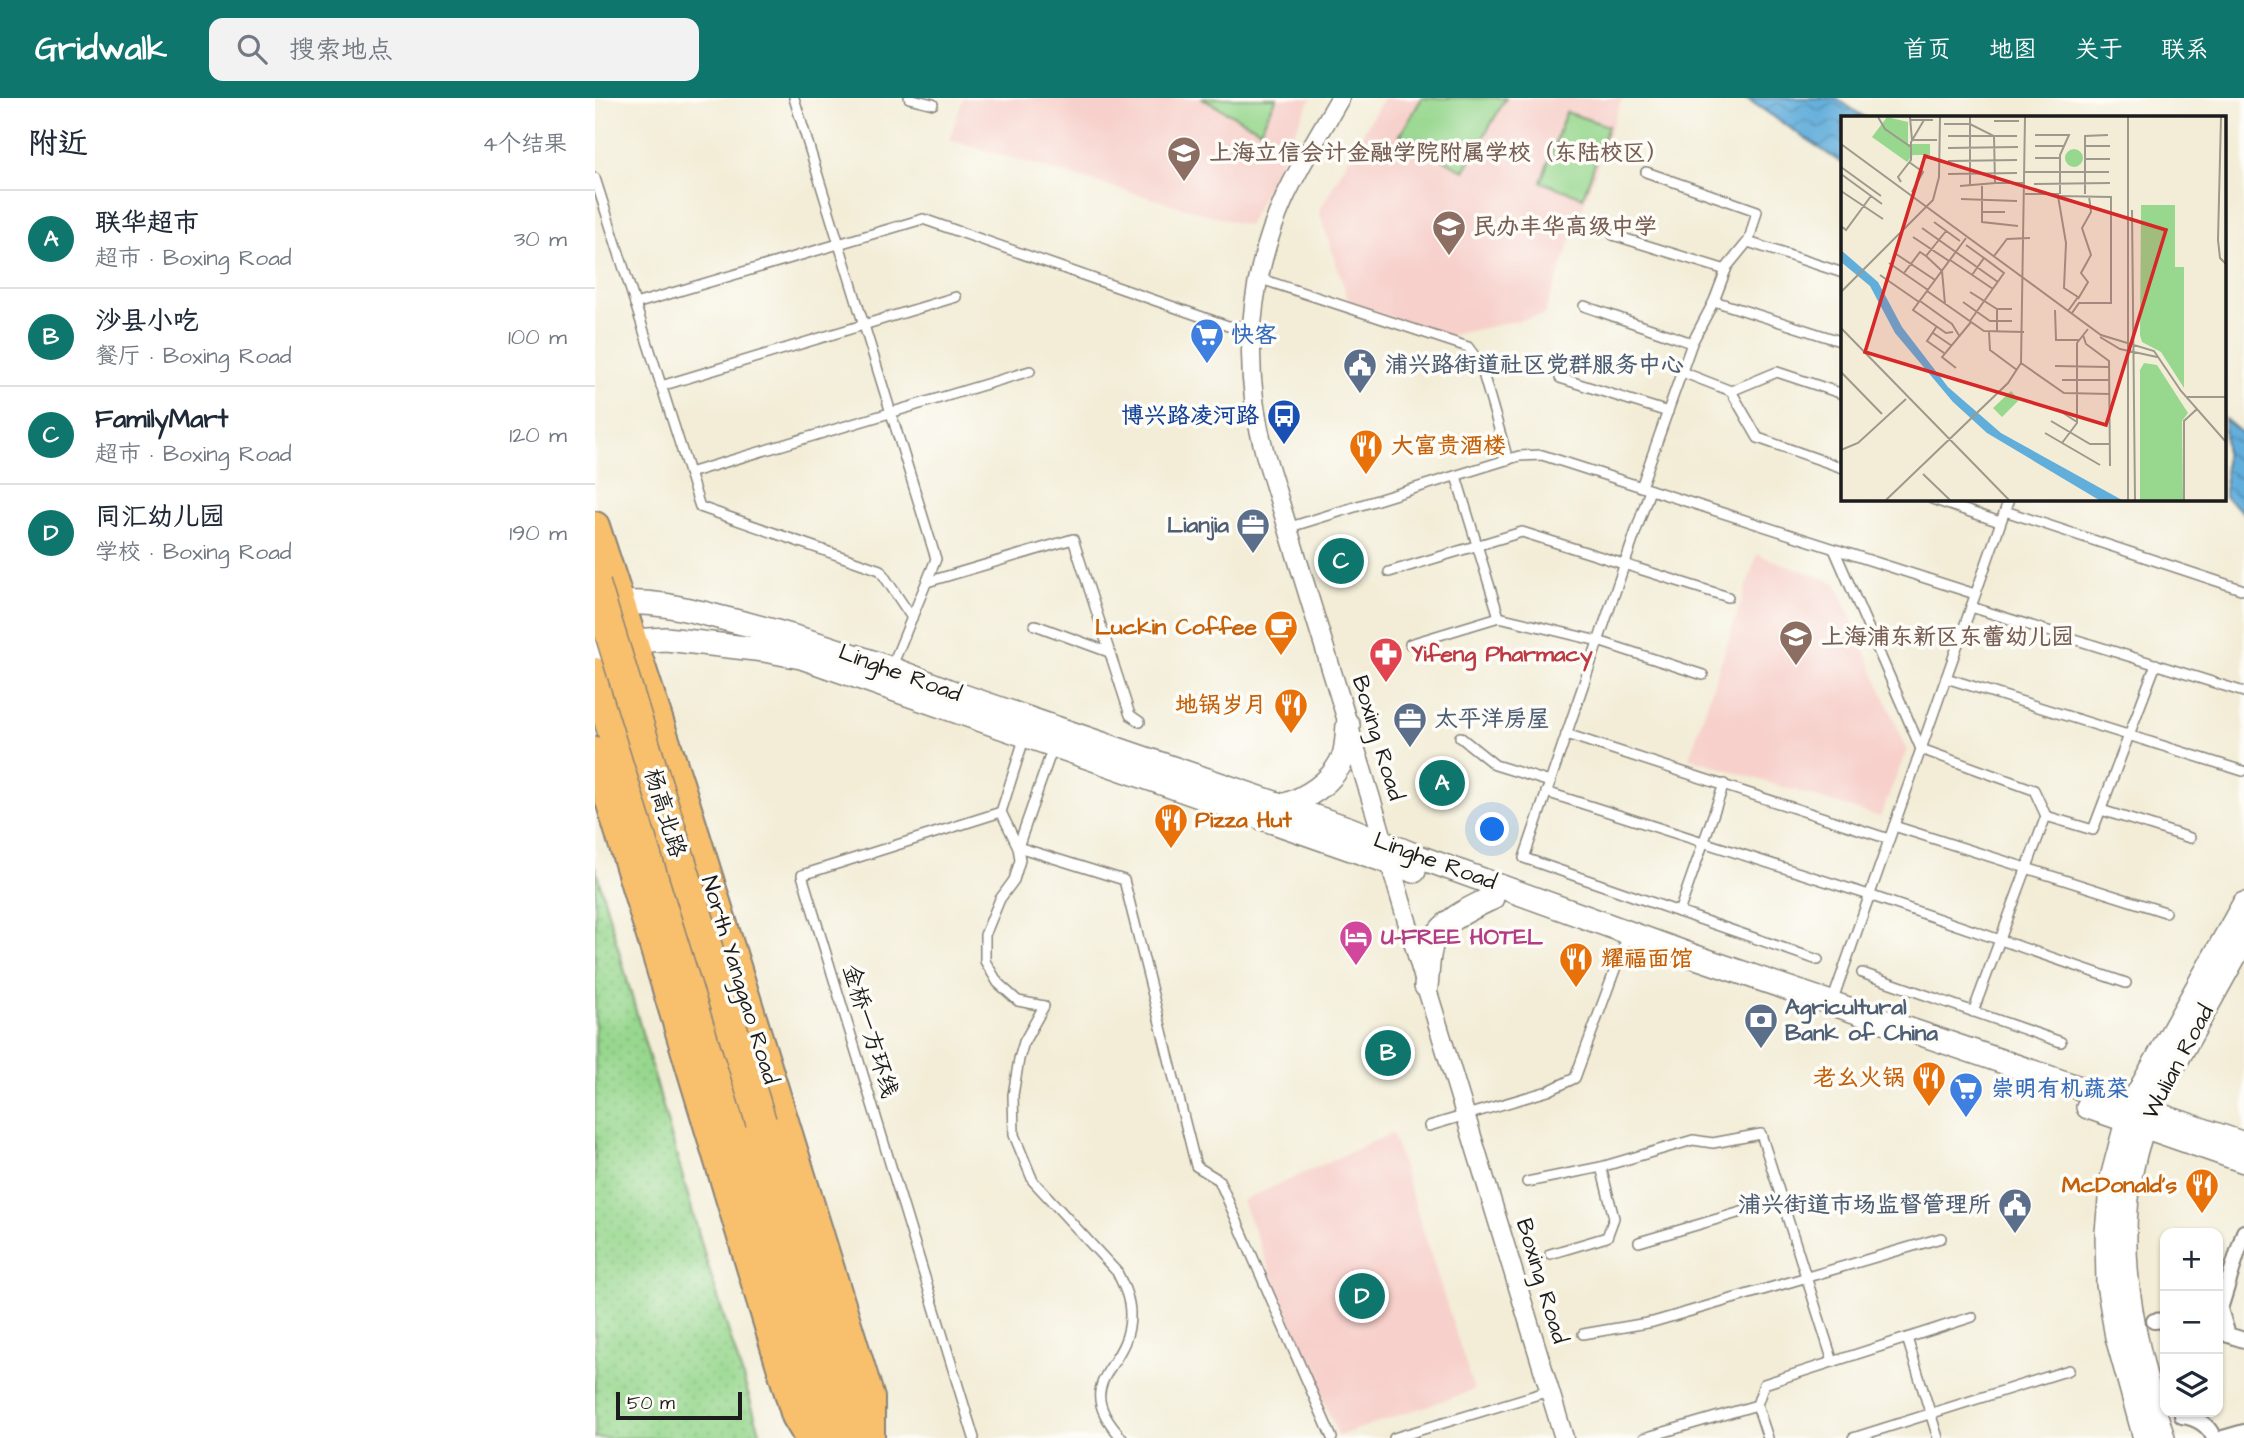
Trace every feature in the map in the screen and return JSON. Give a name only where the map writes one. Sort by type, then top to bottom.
[{"type":"highway","name":"杨高北路","points":[[595,584],[747,1125]]},
{"type":"highway","name":"杨高北路","points":[[595,673],[747,1125]]},
{"type":"highway","points":[[747,1125],[827,1438]]},
{"type":"highway","points":[[747,1125],[856,1438]]},
{"type":"main road","name":"North Yanggao Road","points":[[595,526],[607,606],[632,641],[680,786],[870,1398],[870,1438]]},
{"type":"main road","points":[[595,751],[796,1416],[810,1438]]},
{"type":"street","name":"Boxing Road","points":[[1340,98],[1285,197],[1258,278],[1250,326],[1250,374],[1256,418],[1287,528],[1388,852],[1465,1116],[1564,1438]]},
{"type":"street","name":"Linghe Road","points":[[607,606],[653,604],[713,615],[891,668],[954,693],[1282,806],[1492,898],[1624,945],[2138,1117],[2244,1144]]},
{"type":"street","name":"Linghe Road","points":[[595,650],[632,641],[666,639],[801,657],[1054,745],[1388,852],[1831,1003],[2138,1117],[2244,1161]]},
{"type":"street","points":[[1282,806],[1300,800],[1329,779],[1344,756],[1348,724]]},
{"type":"street","points":[[1426,986],[1432,943],[1443,927],[1469,909],[1492,898]]},
{"type":"street","name":"Wulian Road","points":[[2145,1438],[2116,1337],[2108,1284],[2112,1178],[2138,1117],[2244,904]]},
{"type":"street","name":"Wulian Road","points":[[2163,1438],[2137,1346],[2126,1282],[2126,1206],[2138,1117],[2244,939]]},
{"type":"street","points":[[2223,1299],[2244,1232]]},
{"type":"street","points":[[2223,1325],[2228,1335],[2244,1340]]},
{"type":"street","points":[[2186,1417],[2199,1420],[2207,1426],[2214,1438]]},
{"type":"street","points":[[2223,1438],[2244,1432]]},
{"type":"lane","points":[[794,98],[936,559],[891,668]]},
{"type":"lane","points":[[909,98],[933,104]]},
{"type":"lane","points":[[1646,172],[1757,211],[1748,242],[1726,270],[1714,301],[1692,343],[1668,412],[1624,564],[1524,858],[1818,960]]},
{"type":"lane","points":[[595,178],[700,507],[880,570],[912,618]]},
{"type":"lane","points":[[635,304],[923,219],[1228,326],[1250,326]]},
{"type":"lane","points":[[1613,235],[1726,270]]},
{"type":"lane","points":[[1748,242],[1841,271]]},
{"type":"lane","points":[[1258,278],[1468,346],[1480,363],[1508,460]]},
{"type":"lane","points":[[661,386],[956,297]]},
{"type":"lane","points":[[1714,301],[1841,341]]},
{"type":"lane","points":[[1584,306],[1692,343]]},
{"type":"lane","points":[[689,473],[1030,371]]},
{"type":"lane","points":[[1682,372],[1731,391],[1758,438],[1841,467]]},
{"type":"lane","points":[[1731,391],[1777,372],[1841,393]]},
{"type":"lane","points":[[1560,378],[1668,412]]},
{"type":"lane","points":[[1287,528],[1519,456],[1542,455],[1975,594]]},
{"type":"lane","points":[[1456,475],[1499,617]]},
{"type":"lane","points":[[1935,500],[2000,523]]},
{"type":"lane","points":[[1831,1003],[2009,500]]},
{"type":"lane","points":[[2005,511],[2244,590]]},
{"type":"lane","points":[[1388,572],[1522,532],[1728,597]]},
{"type":"lane","points":[[926,582],[1073,539],[1130,715],[1140,722]]},
{"type":"lane","points":[[1834,549],[1921,749],[2034,790],[2046,816],[1973,1012]]},
{"type":"lane","points":[[1971,607],[2244,692]]},
{"type":"lane","points":[[1410,644],[1499,617],[1598,641],[1703,675]]},
{"type":"lane","points":[[1035,625],[1109,652]]},
{"type":"lane","points":[[2046,816],[2093,830],[2156,664]]},
{"type":"lane","points":[[1945,678],[2243,771]]},
{"type":"lane","points":[[1566,734],[1889,839]]},
{"type":"lane","points":[[1026,735],[1001,812],[1018,847],[1020,860],[1014,880],[1000,899],[985,934],[985,961],[998,983],[1018,1001],[1044,1006],[1024,1042],[1013,1095],[1014,1135],[1033,1181],[1117,1272],[1126,1291],[1130,1315],[1125,1340],[1099,1385],[1099,1404],[1104,1417],[1122,1438]]},
{"type":"lane","points":[[1460,737],[1495,765],[1548,787],[2126,983]]},
{"type":"lane","points":[[1018,847],[1054,745]]},
{"type":"lane","points":[[1679,912],[1724,784]]},
{"type":"lane","points":[[2101,810],[2190,838]]},
{"type":"lane","name":"金桥一方环线","points":[[974,1438],[802,875],[1001,812]]},
{"type":"lane","points":[[1894,825],[2165,912]]},
{"type":"lane","points":[[1018,847],[1124,880],[1196,1166],[1219,1180],[1332,1438]]},
{"type":"lane","points":[[1429,1126],[1548,1091],[1575,1078],[1624,945]]},
{"type":"lane","points":[[1862,973],[2061,1042]]},
{"type":"lane","points":[[1527,1182],[1601,1167],[1693,1140],[1713,1143],[1761,1134],[1833,1362]]},
{"type":"lane","points":[[1550,1254],[1607,1237],[1614,1218],[1601,1167]]},
{"type":"lane","points":[[1639,1242],[1782,1200]]},
{"type":"lane","points":[[1583,1334],[1653,1322],[1941,1238]]},
{"type":"lane","points":[[1768,1438],[1757,1405],[1764,1384],[1972,1317]]},
{"type":"lane","points":[[1907,1338],[1938,1438]]},
{"type":"lane","points":[[1853,1438],[2069,1370]]},
{"type":"lane","points":[[1394,1438],[1549,1391]]},
{"type":"lane","points":[[1644,1438],[1757,1405]]},
{"type":"shaded area","name":"上海立信会计金融学院附属学校（东陆校区）","points":[[963,98],[1311,98],[1248,226],[949,140]]},
{"type":"shaded area","name":"民办丰华高级中学","points":[[1383,98],[1622,98],[1544,315],[1447,336],[1349,303],[1319,211]]},
{"type":"shaded area","name":"上海浦东新区东蕾幼儿园","points":[[1757,554],[1836,583],[1907,750],[1880,817],[1689,758]]},
{"type":"shaded area","points":[[1392,1133],[1474,1390],[1338,1436],[1242,1201]]},
{"type":"green space","points":[[1201,98],[1277,98],[1260,130]]},
{"type":"green space","points":[[1422,98],[1506,98],[1464,171],[1400,135]]},
{"type":"green space","points":[[1566,112],[1608,126],[1583,197],[1541,182]]},
{"type":"green space","points":[[595,866],[707,1263],[762,1438],[595,1438]]},
{"type":"water","points":[[1746,98],[1836,98],[1863,116],[1841,116],[1841,163]]},
{"type":"water","points":[[2227,421],[2244,435],[2244,513],[2227,499]]},
{"type":"place","name":"上海立信会计金融学院附属学校（东陆校区）","points":[[1184,183]]},
{"type":"place","name":"民办丰华高级中学","points":[[1449,257]]},
{"type":"place","name":"快客","points":[[1207,365]]},
{"type":"place","name":"浦兴路街道社区党群服务中心","points":[[1360,395]]},
{"type":"place","name":"博兴路凌河路","points":[[1284,446]]},
{"type":"place","name":"大富贵酒楼","points":[[1366,476]]},
{"type":"place","name":"Lianjia","points":[[1253,555]]},
{"type":"place","name":"FamilyMart","points":[[1341,561]]},
{"type":"place","name":"Luckin Coffee","points":[[1281,657]]},
{"type":"place","name":"上海浦东新区东蕾幼儿园","points":[[1796,667]]},
{"type":"place","name":"Yifeng Pharmacy","points":[[1386,684]]},
{"type":"place","name":"地锅岁月","points":[[1291,735]]},
{"type":"place","name":"太平洋房屋","points":[[1410,749]]},
{"type":"place","name":"联华超市","points":[[1442,783]]},
{"type":"place","name":"Pizza Hut","points":[[1171,850]]},
{"type":"place","name":"U-FREE HOTEL","points":[[1356,967]]},
{"type":"place","name":"耀福面馆","points":[[1576,989]]},
{"type":"place","name":"Agricultural Bank of China","points":[[1761,1050]]},
{"type":"place","name":"沙县小吃","points":[[1388,1053]]},
{"type":"place","name":"老幺火锅","points":[[1929,1108]]},
{"type":"place","name":"崇明有机蔬菜","points":[[1966,1119]]},
{"type":"place","name":"McDonald's","points":[[2202,1215]]},
{"type":"place","name":"浦兴街道市场监督管理所","points":[[2015,1235]]},
{"type":"place","name":"同汇幼儿园","points":[[1362,1296]]}]
